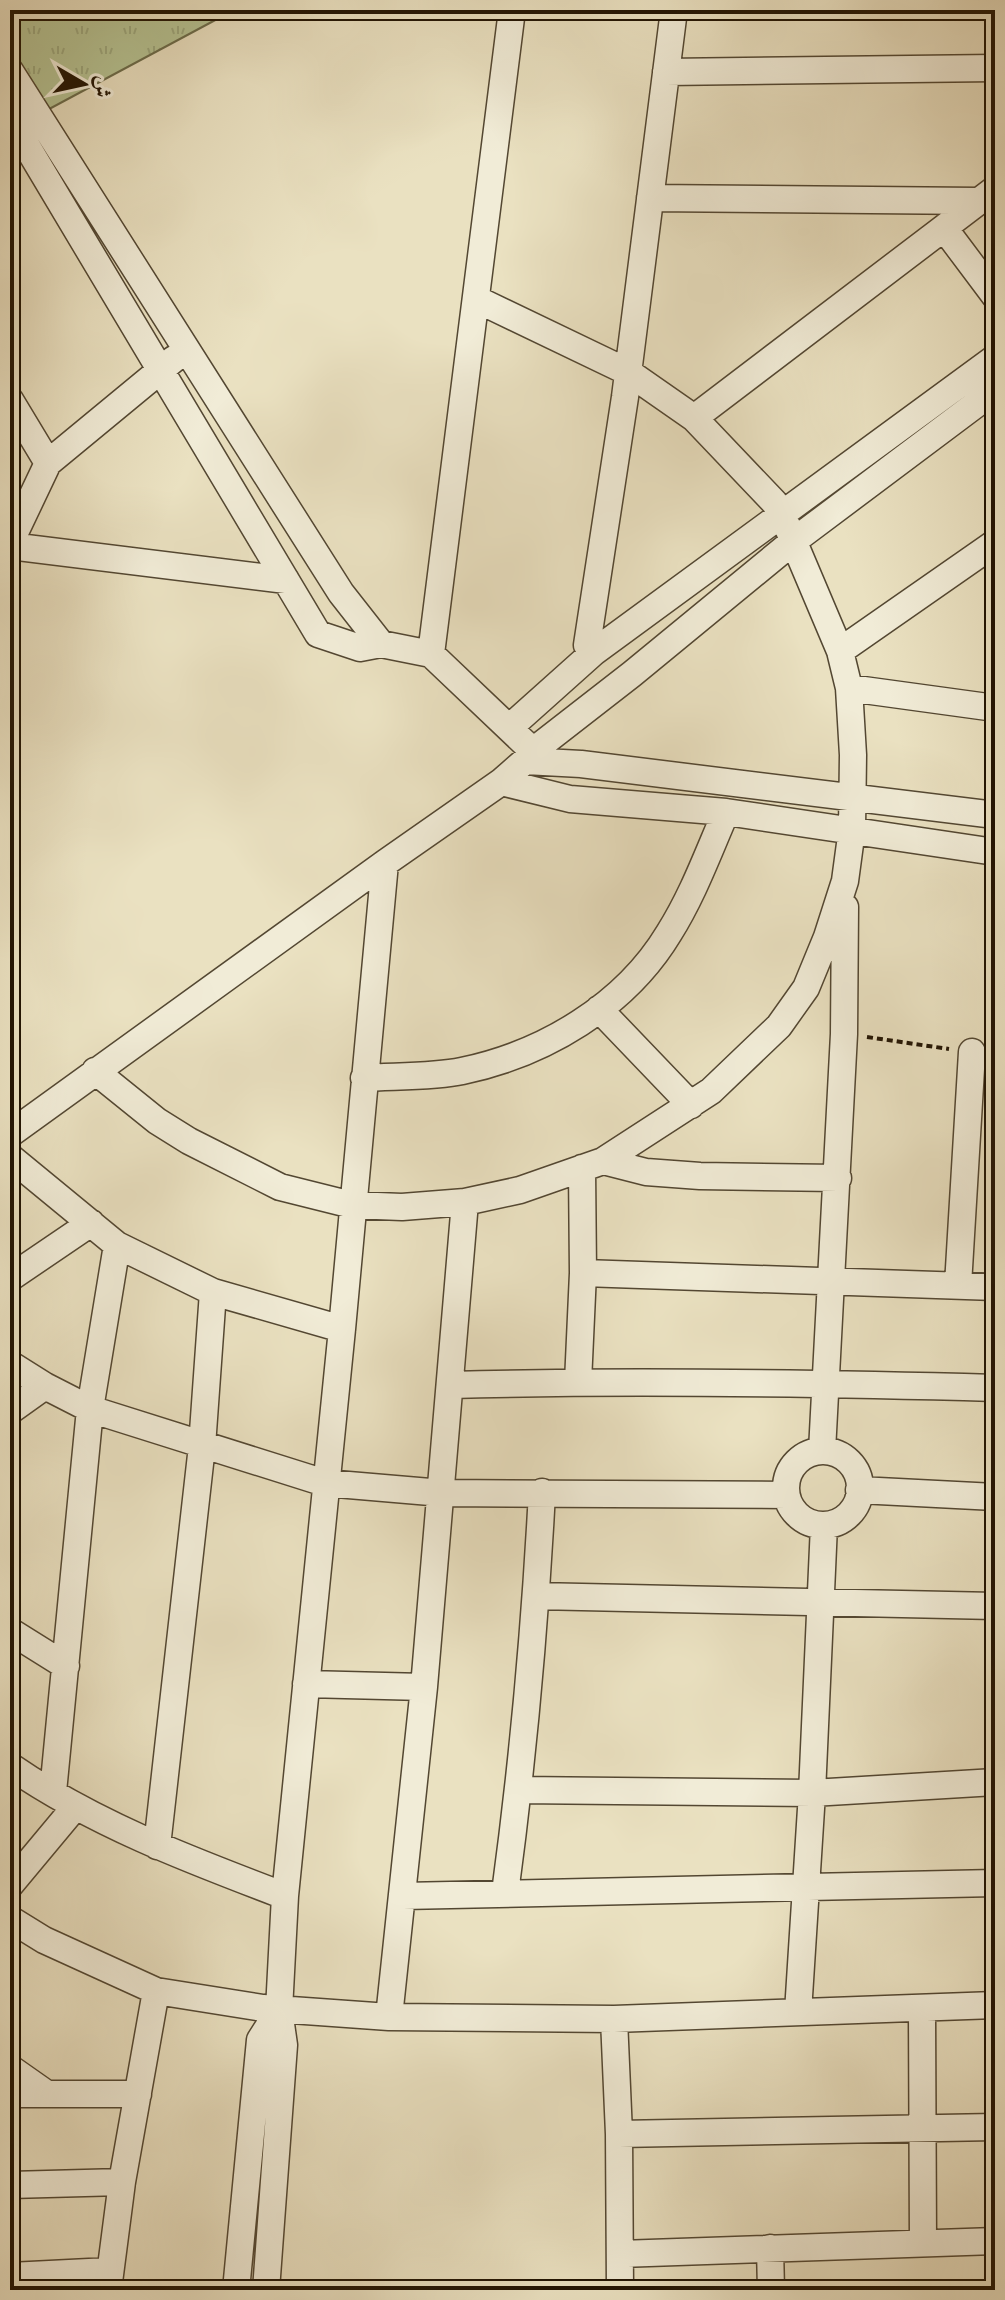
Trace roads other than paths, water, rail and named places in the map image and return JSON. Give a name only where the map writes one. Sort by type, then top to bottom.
[{"type":"street","points":[[431,654],[512,10]]},
{"type":"street","points":[[594,652],[587,645],[628,372],[674,10]]},
{"type":"street","points":[[666,72],[995,68]]},
{"type":"street","points":[[10,71],[341,593],[381,644]]},
{"type":"street","points":[[10,118],[318,634],[360,648],[381,644],[431,654],[509,728],[529,756],[995,815]]},
{"type":"street","points":[[650,198],[987,195]]},
{"type":"street","points":[[694,418],[987,195]]},
{"type":"street","points":[[944,228],[995,296]]},
{"type":"street","points":[[476,299],[628,372],[694,418],[782,514],[840,651],[849,688],[853,755],[852,829],[845,881],[844,1034],[822,1451]]},
{"type":"street","points":[[186,349],[48,463],[10,544],[286,580]]},
{"type":"street","points":[[509,728],[594,652],[995,358]]},
{"type":"street","points":[[10,1134],[501,782],[795,540],[995,390]]},
{"type":"street","points":[[10,400],[48,463]]},
{"type":"street","points":[[840,651],[995,543]]},
{"type":"street","points":[[849,688],[995,708]]},
{"type":"street","points":[[501,782],[570,799],[726,812],[995,852]]},
{"type":"street","points":[[364,1078],[460,1071],[511,1056],[564,1035],[599,1009],[650,962],[689,896],[726,812]]},
{"type":"street","points":[[266,2290],[284,2045],[279,2010],[285,1896],[385,863]]},
{"type":"street","points":[[95,1071],[157,1121],[280,1187],[352,1205],[402,1207],[465,1202],[520,1190],[592,1165],[711,1091],[779,1026],[806,988],[845,881]]},
{"type":"street","points":[[599,1009],[691,1105]]},
{"type":"street","points":[[958,1285],[972,1052]]},
{"type":"street","points":[[10,1157],[117,1245],[213,1292],[342,1329]]},
{"type":"street","points":[[592,1165],[700,1176],[838,1178]]},
{"type":"street","points":[[578,1382],[592,1165]]},
{"type":"street","points":[[389,2017],[424,1687],[465,1202]]},
{"type":"street","points":[[10,1278],[91,1223]]},
{"type":"street","points":[[10,1885],[64,1800],[66,1666],[90,1409],[117,1245]]},
{"type":"street","points":[[583,1273],[995,1287]]},
{"type":"street","points":[[157,1846],[202,1446],[213,1292]]},
{"type":"street","points":[[10,1364],[90,1409],[325,1483],[442,1493],[786,1495]]},
{"type":"street","points":[[451,1385],[825,1383],[995,1388]]},
{"type":"street","points":[[10,1411],[45,1386]]},
{"type":"street","points":[[822,1451],[850,1463],[856,1472],[859,1490],[852,1512],[834,1524],[824,1525],[804,1520],[790,1505],[786,1495],[789,1474],[794,1465],[802,1458],[822,1451]]},
{"type":"street","points":[[859,1490],[995,1497]]},
{"type":"street","points":[[505,1893],[519,1790],[542,1492]]},
{"type":"street","points":[[798,2012],[824,1525]]},
{"type":"street","points":[[536,1596],[995,1606]]},
{"type":"street","points":[[10,1631],[66,1666]]},
{"type":"street","points":[[306,1684],[424,1687]]},
{"type":"street","points":[[10,1766],[64,1800],[157,1846],[285,1896]]},
{"type":"street","points":[[519,1790],[812,1793],[995,1782]]},
{"type":"street","points":[[403,1896],[995,1883]]},
{"type":"street","points":[[10,1919],[44,1940],[156,1991],[279,2010],[389,2017],[614,2019],[995,2005]]},
{"type":"street","points":[[10,2276],[108,2281],[156,1991]]},
{"type":"street","points":[[922,2009],[923,2242]]},
{"type":"street","points":[[236,2290],[260,2040],[279,2010]]},
{"type":"street","points":[[614,2019],[619,2134],[620,2290]]},
{"type":"street","points":[[10,2068],[47,2094]]},
{"type":"street","points":[[10,2094],[138,2094]]},
{"type":"street","points":[[619,2134],[995,2127]]},
{"type":"street","points":[[10,2185],[122,2182]]},
{"type":"street","points":[[620,2254],[995,2241]]},
{"type":"street","points":[[770,2248],[771,2290]]}]
